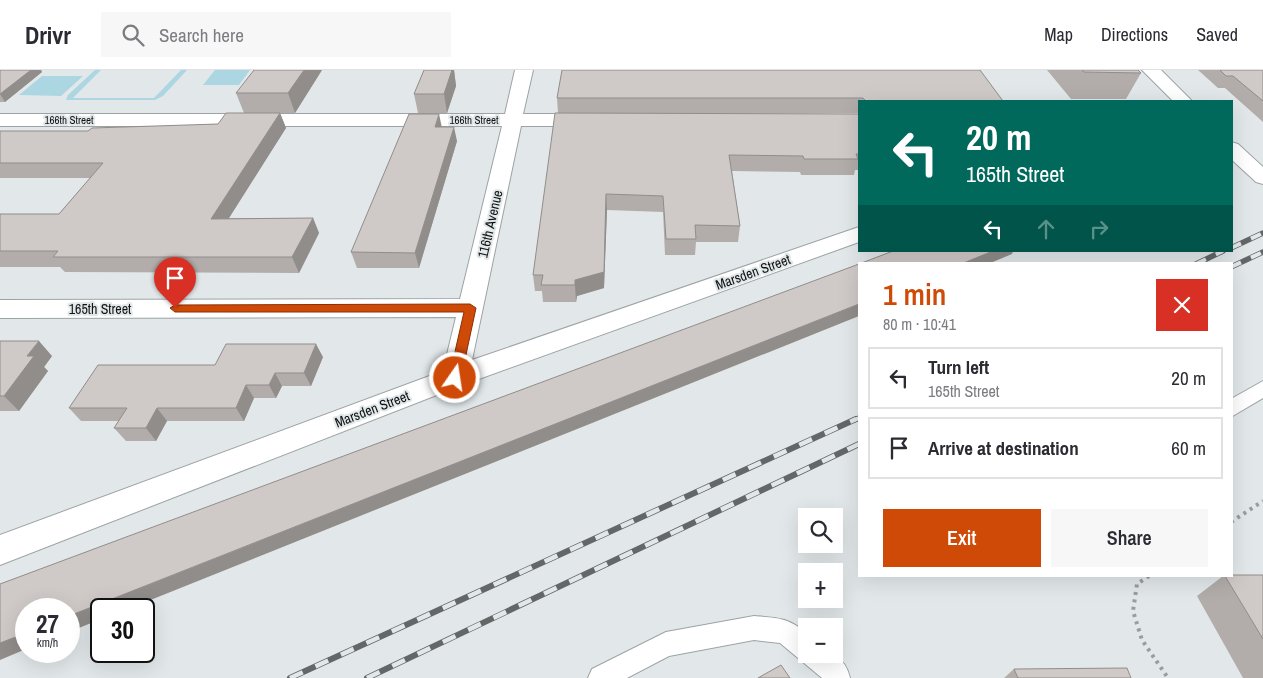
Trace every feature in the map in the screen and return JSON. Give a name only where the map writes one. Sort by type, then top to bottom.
[{"type":"street","name":"116th Avenue","points":[[455,378],[524,70]]},
{"type":"street","points":[[1150,70],[1182,100]]},
{"type":"street","name":"166th Street","points":[[0,120],[609,120]]},
{"type":"street","points":[[1233,150],[1263,178]]},
{"type":"street","name":"Marsden Street","points":[[0,550],[455,378],[858,234]]},
{"type":"street","name":"165th Street","points":[[0,309],[470,308]]},
{"type":"lane","points":[[1233,407],[1263,388]]},
{"type":"lane","points":[[601,678],[666,644],[754,628],[785,631],[798,642]]},
{"type":"lane","points":[[823,663],[836,673],[837,678]]},
{"type":"path","points":[[1233,521],[1263,501]]},
{"type":"path","points":[[1148,577],[1137,584],[1133,611],[1142,640],[1168,678]]},
{"type":"shaded area","points":[[95,70],[101,70],[73,98],[154,98],[181,70],[187,70],[163,96],[155,100],[66,100],[68,95]]},
{"type":"shaded area","points":[[215,70],[250,70],[239,85],[203,85]]},
{"type":"shaded area","points":[[42,76],[83,76],[61,96],[19,95]]},
{"type":"building","points":[[0,70],[31,70],[0,94]]},
{"type":"building","points":[[254,70],[304,70],[288,93],[236,93]]},
{"type":"building","points":[[424,70],[452,70],[444,94],[414,94]]},
{"type":"building","points":[[562,70],[980,70],[1002,100],[865,100],[863,98],[557,98]]},
{"type":"building","points":[[1082,70],[1138,70],[1141,73],[1084,72]]},
{"type":"building","points":[[1220,70],[1263,70],[1263,101],[1233,76],[1226,76]]},
{"type":"building","points":[[226,113],[280,113],[211,219],[313,218],[292,257],[53,257],[58,251],[0,251],[0,214],[59,214],[103,163],[0,163],[0,131],[88,131],[92,128],[218,124]]},
{"type":"building","points":[[555,113],[858,114],[858,154],[856,154],[858,159],[804,159],[803,156],[729,155],[740,226],[695,225],[696,239],[666,239],[663,196],[606,194],[604,272],[575,280],[575,285],[541,285],[543,275],[533,275]]},
{"type":"building","points":[[409,114],[439,114],[435,127],[454,127],[415,253],[351,252]]},
{"type":"building","points":[[890,252],[991,252],[966,262],[864,262]]},
{"type":"building","points":[[858,264],[858,304],[115,598],[90,598],[90,608],[80,612],[80,598],[15,598],[15,637],[0,643],[0,584]]},
{"type":"building","points":[[0,341],[39,341],[27,356],[34,356],[4,396],[0,396]]},
{"type":"building","points":[[226,344],[316,344],[304,373],[275,373],[269,385],[246,385],[236,408],[157,408],[146,428],[114,428],[127,408],[69,408],[98,365],[215,365]]},
{"type":"building","points":[[1233,575],[1263,575],[1263,639],[1226,577],[1233,577]]},
{"type":"building","points":[[781,665],[790,678],[758,678]]},
{"type":"building","points":[[1127,668],[1131,678],[1018,678],[1014,669]]},
{"type":"railway","points":[[1233,247],[1263,233]]},
{"type":"railway","points":[[1200,262],[1221,252]]},
{"type":"railway","points":[[1233,266],[1263,252]]},
{"type":"railway","points":[[854,420],[858,418]]},
{"type":"railway","points":[[290,678],[856,419]]},
{"type":"railway","points":[[367,678],[858,444]]},
{"type":"route","points":[[175,308],[470,308],[455,378]]}]
